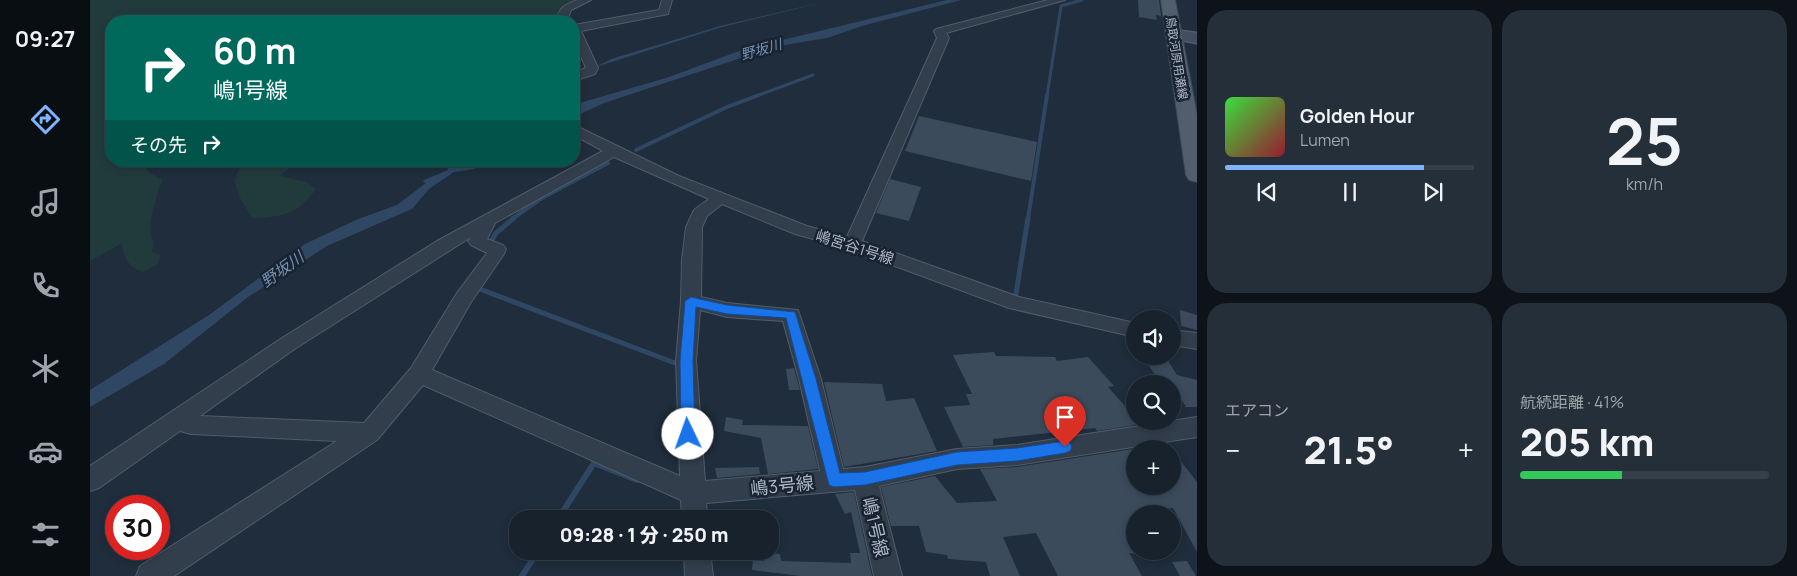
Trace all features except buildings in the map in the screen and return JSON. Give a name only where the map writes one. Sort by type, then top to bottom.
[{"type":"main road","name":"鳥取河原用瀬線","points":[[1168,0],[1197,175]]},
{"type":"street","points":[[563,15],[567,8],[586,0]]},
{"type":"street","points":[[580,28],[664,12],[667,0]]},
{"type":"street","points":[[852,244],[943,38],[940,31],[1060,0]]},
{"type":"street","points":[[1174,35],[1197,38]]},
{"type":"street","points":[[580,40],[592,68],[591,71],[580,75]]},
{"type":"street","name":"嶋宮谷1号線","points":[[580,133],[614,151],[720,198],[801,230],[852,244],[1016,303],[1126,328]]},
{"type":"street","points":[[90,480],[289,343],[443,245],[614,151]]},
{"type":"street","points":[[694,510],[686,361],[691,301],[691,260],[694,226],[700,214],[720,198]]},
{"type":"street","points":[[150,576],[368,433],[419,374],[464,298],[495,254],[497,249],[477,241],[489,219]]},
{"type":"street","points":[[691,301],[727,310],[791,315],[810,379],[834,480]]},
{"type":"street","points":[[1181,338],[1197,341]]},
{"type":"street","points":[[419,374],[693,493]]},
{"type":"street","points":[[177,420],[190,425],[368,433]]},
{"type":"street","name":"嶋3号線","points":[[693,493],[865,478],[957,459],[1017,455],[1197,427]]},
{"type":"street","name":"嶋1号線","points":[[865,478],[888,576]]},
{"type":"street","points":[[698,560],[699,576]]},
{"type":"green space","points":[[90,0],[574,0],[558,11],[557,15],[105,15],[105,167],[147,167],[148,172],[162,180],[150,228],[153,242],[152,252],[161,255],[158,264],[143,272],[130,265],[121,244],[90,261]]},
{"type":"green space","points":[[240,167],[290,167],[280,176],[306,182],[316,189],[303,204],[288,213],[272,217],[252,218],[241,200],[234,181]]},
{"type":"water","points":[[832,0],[722,27],[596,67],[611,59],[720,26]]},
{"type":"water","name":"野坂川","points":[[947,0],[961,0],[862,26],[827,38],[778,46],[604,103],[580,114],[580,103],[666,78],[742,50]]},
{"type":"water","name":"野坂川","points":[[447,167],[478,167],[454,172],[429,189],[412,209],[327,246],[248,297],[164,364],[90,407],[90,390],[209,315],[305,244],[358,219],[397,205],[426,183],[423,182],[424,180],[448,170]]},
{"type":"waterway","points":[[1047,96],[1061,6],[1082,0]]},
{"type":"waterway","points":[[756,96],[813,75]]},
{"type":"waterway","points":[[636,150],[727,107],[759,95]]},
{"type":"waterway","points":[[1028,219],[1047,95]]},
{"type":"waterway","points":[[512,219],[542,198],[608,163]]},
{"type":"waterway","points":[[491,242],[496,233],[514,218]]},
{"type":"waterway","points":[[1016,294],[1028,218]]},
{"type":"waterway","points":[[477,288],[675,363]]},
{"type":"waterway","points":[[564,510],[594,463],[637,480]]},
{"type":"waterway","points":[[522,576],[532,560]]},
{"type":"route","points":[[688,434],[686,361],[691,301],[727,310],[791,315],[810,379],[834,480],[865,478],[957,459],[1017,455],[1065,447]]}]
